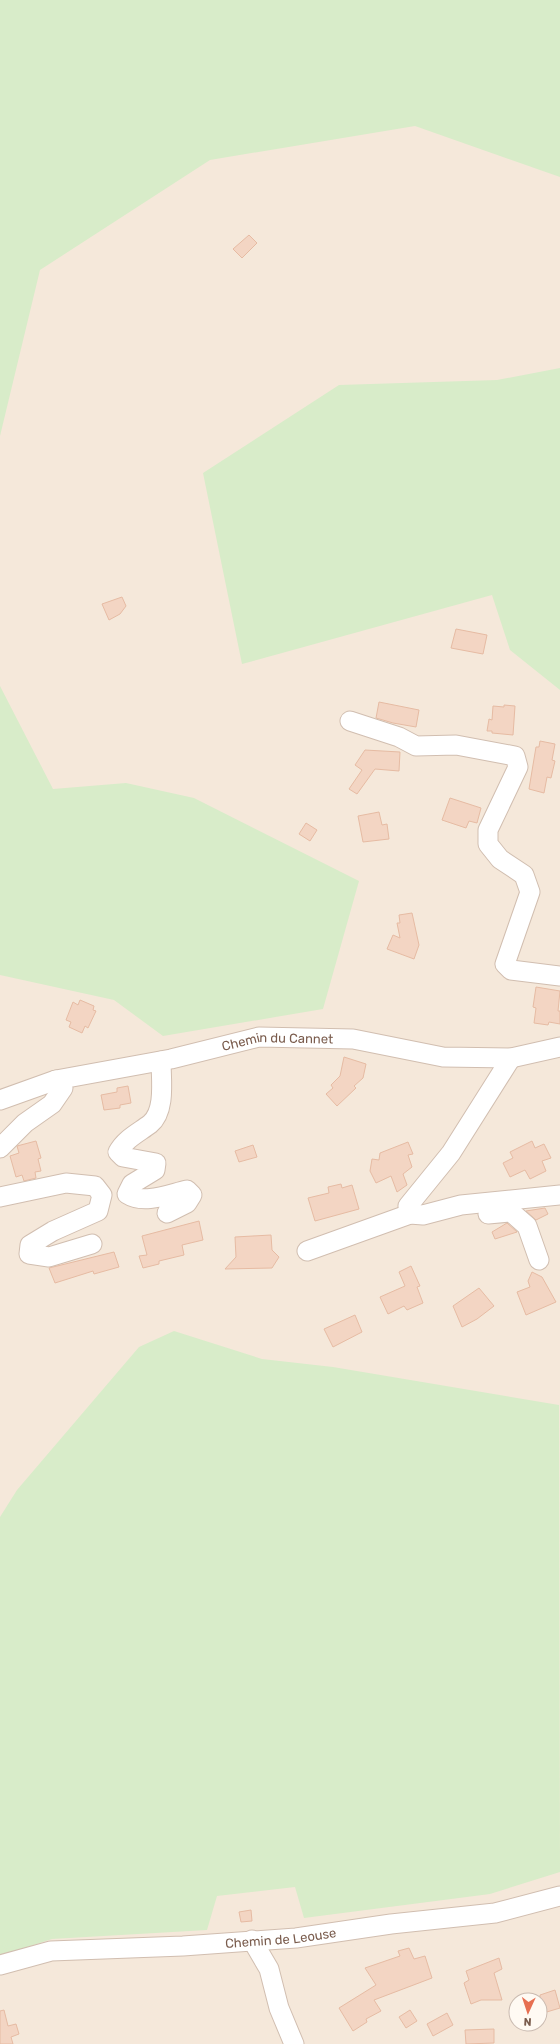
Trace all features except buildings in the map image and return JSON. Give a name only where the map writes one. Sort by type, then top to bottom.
[{"type":"street","points":[[350,721],[399,737],[416,746],[456,746],[515,756],[518,767],[488,830],[488,844],[500,858],[524,875],[530,892],[505,964],[511,970],[560,976]]},
{"type":"street","name":"Chemin du Cannet","points":[[0,1100],[56,1080],[161,1061],[259,1037],[353,1039],[443,1057],[511,1058],[560,1047]]},
{"type":"street","points":[[410,1214],[408,1206],[451,1153],[511,1058]]},
{"type":"street","points":[[161,1061],[161,1098],[157,1116],[152,1123],[122,1144],[118,1152],[123,1157],[156,1163],[155,1170],[132,1184],[127,1194],[134,1199],[149,1199],[187,1190],[192,1195],[187,1203],[167,1213]]},
{"type":"street","points":[[0,1148],[25,1123],[52,1104],[63,1088],[56,1080]]},
{"type":"street","points":[[0,1197],[66,1183],[95,1186],[102,1195],[98,1211],[53,1231],[30,1245],[29,1254],[49,1257],[92,1244]]},
{"type":"street","points":[[307,1251],[410,1214],[422,1215],[455,1207],[560,1195]]},
{"type":"street","points":[[455,1207],[465,1214],[511,1212],[527,1226],[539,1260]]},
{"type":"street","name":"Chemin de Leouse","points":[[0,1965],[51,1951],[183,1946],[296,1938],[391,1924],[495,1913],[560,1896]]},
{"type":"street","points":[[252,1940],[269,1969],[279,2008],[294,2044]]},
{"type":"shaded area","points":[[0,0],[560,0],[560,2044],[0,2044]]},
{"type":"green space","points":[[0,0],[560,0],[560,177],[415,126],[210,160],[40,270],[0,436]]},
{"type":"green space","points":[[560,368],[560,690],[510,650],[492,595],[242,664],[203,473],[339,385],[497,380]]},
{"type":"green space","points":[[0,686],[53,789],[126,783],[194,798],[359,881],[323,1009],[163,1036],[114,1000],[0,975]]},
{"type":"green space","points":[[174,1331],[262,1359],[333,1367],[559,1405],[560,1872],[490,1894],[304,1918],[295,1887],[217,1896],[207,1930],[52,1939],[0,1956],[0,1517],[17,1490],[139,1347]]}]
